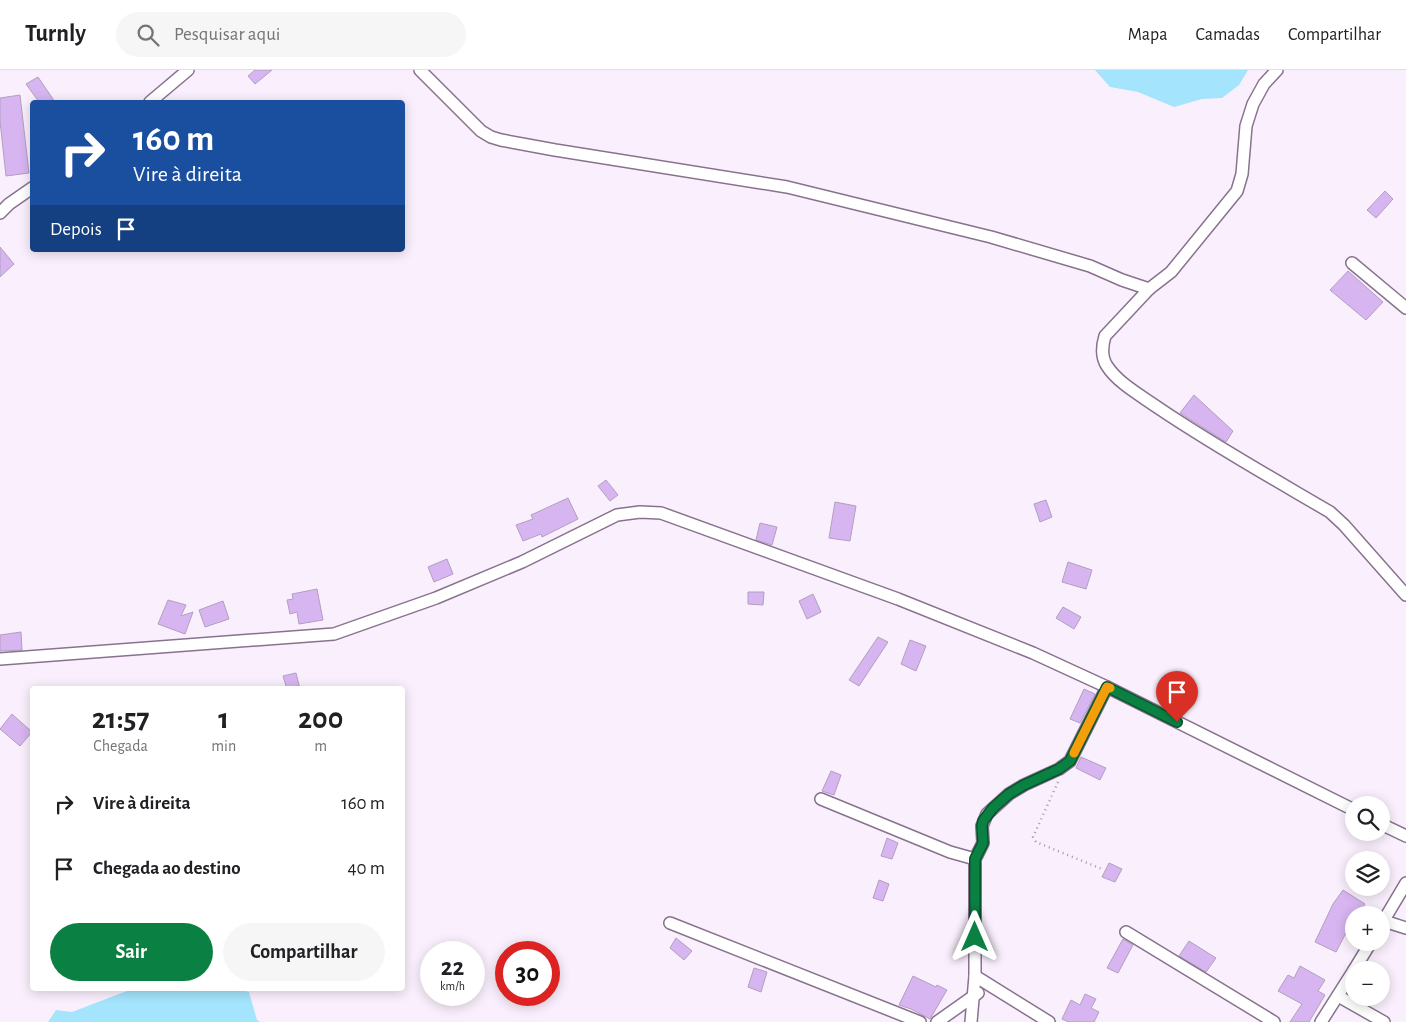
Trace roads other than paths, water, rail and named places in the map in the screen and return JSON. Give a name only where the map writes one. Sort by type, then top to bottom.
[{"type":"street","points":[[152,100],[188,70]]},
{"type":"street","points":[[420,70],[481,131],[491,137],[555,150],[810,192],[991,238],[1090,266],[1148,289]]},
{"type":"street","points":[[1277,70],[1264,84],[1252,104],[1246,126],[1241,184],[1237,191],[1171,272],[1148,289],[1105,336],[1102,346],[1103,355],[1107,366],[1114,374],[1138,394],[1195,433],[1330,512],[1406,594]]},
{"type":"street","points":[[0,213],[9,204],[30,189]]},
{"type":"street","points":[[1352,263],[1406,308]]},
{"type":"street","points":[[0,659],[334,634],[436,598],[522,562],[617,515],[644,512],[672,516],[898,599],[1033,653],[1107,687],[1345,806]]},
{"type":"street","points":[[972,1022],[975,976],[975,859],[983,843],[982,826],[987,814],[1009,794],[1059,769],[1070,761],[1107,687]]},
{"type":"street","points":[[821,799],[950,852],[975,859]]},
{"type":"street","points":[[1390,828],[1406,836]]},
{"type":"street","points":[[1390,911],[1406,883]]},
{"type":"street","points":[[670,923],[920,1022]]},
{"type":"street","points":[[1390,925],[1406,928]]},
{"type":"street","points":[[1126,932],[1274,1022]]},
{"type":"street","points":[[975,976],[1049,1022]]},
{"type":"street","points":[[937,1022],[989,985]]},
{"type":"street","points":[[1322,1022],[1345,985]]},
{"type":"street","points":[[1338,996],[1384,1022]]},
{"type":"water","points":[[1095,70],[1248,70],[1239,85],[1222,98],[1202,99],[1174,107],[1138,92],[1110,87]]},
{"type":"water","points":[[127,991],[246,991],[249,992],[257,1020],[260,1022],[48,1022],[56,1010],[72,1012]]}]
